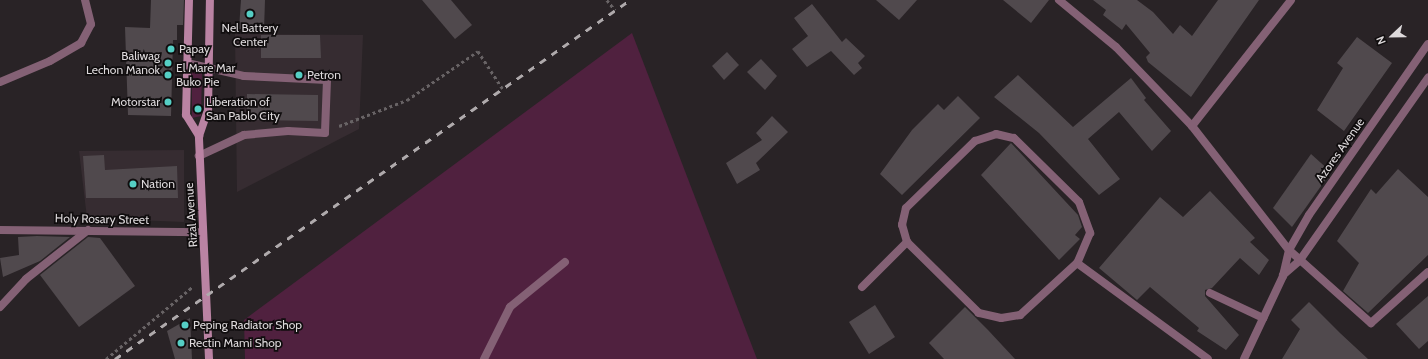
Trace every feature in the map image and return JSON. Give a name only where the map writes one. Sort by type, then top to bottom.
[{"type":"main road","points":[[189,0],[186,115],[199,136]]},
{"type":"main road","name":"Rizal Avenue","points":[[209,359],[207,293],[208,274],[203,232],[199,136],[208,110],[207,66],[210,0]]},
{"type":"street","points":[[0,82],[50,61],[82,43],[91,24],[85,0]]},
{"type":"street","points":[[1060,0],[1116,47],[1192,126],[1289,250],[1371,323],[1428,272]]},
{"type":"street","points":[[1192,126],[1291,0]]},
{"type":"street","name":"Azores Avenue","points":[[1244,359],[1283,276],[1289,250],[1309,215],[1428,44]]},
{"type":"street","points":[[187,63],[207,66],[244,76],[327,80],[325,133],[288,131],[244,136],[199,156]]},
{"type":"street","name":"Azores Avenue","points":[[1283,276],[1300,260],[1428,78]]},
{"type":"street","points":[[996,134],[1014,138],[1079,202],[1090,233],[1077,263],[1020,315],[1001,318],[979,313],[907,242],[902,225],[906,208],[976,141],[996,134]]},
{"type":"street","name":"Holy Rosary Street","points":[[0,230],[203,232]]},
{"type":"street","points":[[0,306],[26,279],[88,230]]},
{"type":"street","points":[[862,287],[907,242]]},
{"type":"street","points":[[484,359],[510,307],[565,262]]},
{"type":"street","points":[[1077,263],[1208,359]]},
{"type":"street","points":[[1210,293],[1263,318]]},
{"type":"path","points":[[613,0],[608,2],[615,10]]},
{"type":"path","points":[[325,133],[407,100],[478,51],[503,89]]},
{"type":"path","points":[[106,359],[208,274]]},
{"type":"shaded area","points":[[632,33],[757,359],[245,359],[244,320]]},
{"type":"shaded area","name":"Petron","points":[[235,34],[363,35],[359,129],[237,192]]},
{"type":"shaded area","points":[[192,70],[202,71],[201,116],[192,118]]},
{"type":"shaded area","name":"Nation","points":[[184,150],[184,222],[87,218],[79,151]]},
{"type":"building","points":[[151,0],[184,0],[183,25],[177,25],[177,40],[173,40],[171,116],[128,115],[125,27],[150,28]]},
{"type":"building","points":[[241,0],[265,0],[264,30],[239,29]]},
{"type":"building","points":[[422,0],[451,0],[472,25],[455,39]]},
{"type":"building","points":[[876,0],[917,0],[899,20]]},
{"type":"building","points":[[1003,0],[1049,0],[1031,23]]},
{"type":"building","points":[[1093,0],[1137,0],[1153,12],[1173,34],[1180,25],[1192,36],[1218,0],[1259,0],[1191,97],[1148,62],[1146,57],[1150,53],[1126,24],[1122,30],[1103,15],[1106,10]]},
{"type":"building","points":[[812,4],[842,42],[846,38],[865,56],[858,63],[862,68],[854,75],[831,51],[807,67],[792,49],[808,36],[794,18]]},
{"type":"building","points":[[261,35],[320,35],[321,58],[261,58]]},
{"type":"building","points":[[1357,37],[1392,63],[1344,131],[1317,110],[1343,68],[1337,63]]},
{"type":"building","points":[[727,52],[739,65],[724,80],[712,66]]},
{"type":"building","points":[[761,59],[777,76],[765,90],[747,72]]},
{"type":"building","points":[[1018,75],[1073,127],[1131,78],[1146,98],[1144,100],[1171,131],[1152,151],[1119,112],[1088,139],[1120,179],[1099,195],[1039,133],[994,97]]},
{"type":"building","points":[[247,94],[318,95],[318,121],[247,120]]},
{"type":"building","points":[[958,96],[980,118],[902,195],[880,174],[912,130],[938,104],[944,110]]},
{"type":"building","points":[[772,116],[788,132],[756,163],[760,170],[737,184],[726,163],[762,140],[756,133]]},
{"type":"building","points":[[1011,143],[1078,215],[1082,227],[1075,235],[1080,239],[1059,260],[981,175]]},
{"type":"building","points":[[1311,154],[1331,172],[1292,227],[1273,208]]},
{"type":"building","points":[[104,155],[105,170],[177,166],[178,198],[86,198],[83,156]]},
{"type":"building","points":[[1398,169],[1428,197],[1428,255],[1368,313],[1343,291],[1359,263],[1337,241],[1371,189],[1376,194]]},
{"type":"building","points":[[1210,191],[1255,238],[1250,242],[1269,260],[1259,275],[1240,258],[1212,288],[1205,290],[1205,296],[1239,335],[1226,350],[1197,331],[1199,328],[1150,287],[1137,300],[1099,268],[1160,197],[1183,217]]},
{"type":"building","points":[[18,237],[70,237],[40,261],[3,277],[0,258],[19,255]]},
{"type":"building","points":[[88,237],[100,238],[135,286],[79,327],[40,275]]},
{"type":"building","points":[[1428,296],[1428,341],[1419,349],[1396,324]]},
{"type":"building","points":[[1309,302],[1368,359],[1282,359],[1300,329],[1291,320]]},
{"type":"building","points":[[875,305],[895,337],[869,354],[849,322]]},
{"type":"building","points":[[965,307],[1015,359],[944,359],[929,343]]},
{"type":"building","points":[[190,318],[192,359],[175,359],[167,331]]},
{"type":"railway","points":[[115,359],[630,0]]},
{"type":"place","name":"Nel Battery Center","points":[[250,14]]},
{"type":"place","name":"Papay","points":[[171,49]]},
{"type":"place","name":"Baliwag Lechon Manok","points":[[168,63]]},
{"type":"place","name":"El Mare Mar Buko Pie","points":[[168,75]]},
{"type":"place","name":"Petron","points":[[299,75]]},
{"type":"place","name":"Motorstar","points":[[168,102]]},
{"type":"place","name":"Liberation of San Pablo City","points":[[198,109]]},
{"type":"place","name":"Nation","points":[[133,184]]},
{"type":"place","name":"Peping Radiator Shop","points":[[185,325]]},
{"type":"place","name":"Rectin Mami Shop","points":[[181,343]]}]
